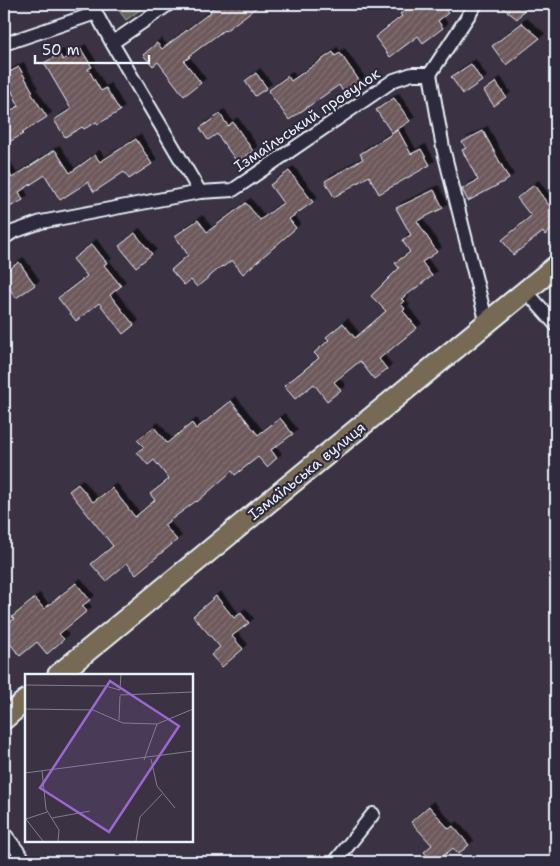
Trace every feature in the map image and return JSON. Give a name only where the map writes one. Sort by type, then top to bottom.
[{"type":"main road","name":"Ізмаїльська вулиця","points":[[59,674],[556,266]]},
{"type":"main road","points":[[4,719],[25,701]]},
{"type":"street","points":[[112,44],[169,4]]},
{"type":"street","points":[[476,4],[430,74],[443,148],[487,324]]},
{"type":"street","points":[[4,44],[93,8],[112,44],[200,192]]},
{"type":"street","name":"Ізмаїльський провулок","points":[[4,238],[13,232],[41,222],[200,192],[233,190],[394,80],[412,74],[430,74]]},
{"type":"street","points":[[526,291],[556,325]]},
{"type":"street","points":[[335,862],[373,814]]},
{"type":"street","points":[[4,833],[26,862]]},
{"type":"green space","points":[[114,4],[148,4],[126,20]]},
{"type":"building","points":[[219,4],[261,4],[184,61],[201,83],[184,96],[158,62],[153,66],[143,55],[157,43],[162,49]]},
{"type":"building","points":[[402,4],[440,4],[448,13],[438,21],[443,28],[423,43],[418,36],[390,57],[375,37],[402,16],[400,14],[406,10]]},
{"type":"building","points":[[498,4],[529,4],[517,19]]},
{"type":"building","points":[[522,23],[540,38],[506,65],[492,46]]},
{"type":"building","points":[[81,49],[92,67],[88,69],[101,91],[106,88],[120,111],[98,124],[96,122],[84,129],[82,127],[65,137],[54,120],[71,109],[44,63],[59,54],[63,60]]},
{"type":"building","points":[[333,52],[335,56],[340,53],[361,83],[345,95],[339,85],[289,120],[268,91],[288,76],[291,81]]},
{"type":"building","points":[[471,64],[482,81],[463,94],[451,77]]},
{"type":"building","points":[[19,67],[33,92],[31,93],[47,117],[4,145],[4,114],[19,106],[4,75]]},
{"type":"building","points":[[256,73],[267,88],[255,96],[245,81]]},
{"type":"building","points":[[496,82],[506,97],[494,106],[484,91]]},
{"type":"building","points":[[394,98],[410,121],[392,133],[376,110]]},
{"type":"building","points":[[220,114],[228,126],[233,122],[253,151],[237,162],[217,134],[208,140],[200,128]]},
{"type":"building","points":[[398,130],[411,154],[421,149],[430,165],[379,194],[369,176],[334,197],[325,181],[363,159],[360,154]]},
{"type":"building","points":[[483,131],[509,179],[468,201],[462,189],[478,180],[462,150],[466,148],[462,142]]},
{"type":"building","points":[[136,139],[152,164],[129,179],[124,172],[94,192],[88,182],[60,200],[45,175],[19,192],[23,200],[4,210],[4,163],[12,178],[55,150],[70,173],[95,155],[100,162]]},
{"type":"building","points":[[289,171],[313,202],[289,219],[296,228],[243,274],[232,260],[197,287],[191,280],[184,285],[171,270],[188,255],[175,236],[198,220],[207,232],[246,203],[260,220],[283,203],[270,185]]},
{"type":"building","points":[[534,185],[556,215],[556,226],[545,235],[543,232],[513,255],[502,240],[531,216],[517,198]]},
{"type":"building","points":[[434,190],[443,208],[417,221],[437,252],[422,262],[432,276],[401,299],[404,301],[401,304],[405,309],[403,311],[417,328],[379,359],[387,369],[374,379],[360,361],[334,382],[341,390],[327,401],[314,384],[295,399],[284,386],[319,358],[314,353],[329,340],[326,337],[343,323],[355,338],[386,311],[371,296],[399,268],[395,263],[410,252],[402,240],[411,235],[396,208]]},
{"type":"building","points":[[135,233],[152,254],[136,267],[119,246]]},
{"type":"building","points":[[92,244],[107,263],[104,265],[121,286],[110,295],[134,325],[123,334],[99,303],[76,321],[58,298],[87,276],[73,259]]},
{"type":"building","points":[[19,262],[35,285],[16,298],[4,280],[4,273]]},
{"type":"building","points":[[231,401],[258,435],[280,418],[293,434],[271,450],[277,458],[267,467],[258,457],[235,475],[232,471],[197,502],[164,525],[177,540],[136,574],[127,563],[106,581],[91,564],[113,546],[69,491],[78,484],[93,502],[112,488],[135,517],[155,500],[150,494],[169,479],[154,460],[148,465],[137,452],[144,447],[137,440],[154,427],[167,443],[192,423],[196,429]]},
{"type":"building","points":[[76,583],[90,600],[82,606],[87,611],[59,634],[64,639],[47,654],[37,642],[20,656],[4,636],[4,627],[14,619],[12,617],[35,598],[44,609]]},
{"type":"building","points":[[216,596],[234,618],[241,613],[249,623],[232,636],[243,649],[222,667],[211,655],[220,647],[193,616]]},
{"type":"building","points":[[429,806],[449,829],[453,826],[469,845],[458,854],[453,848],[436,862],[433,862],[424,852],[432,845],[411,822]]}]
